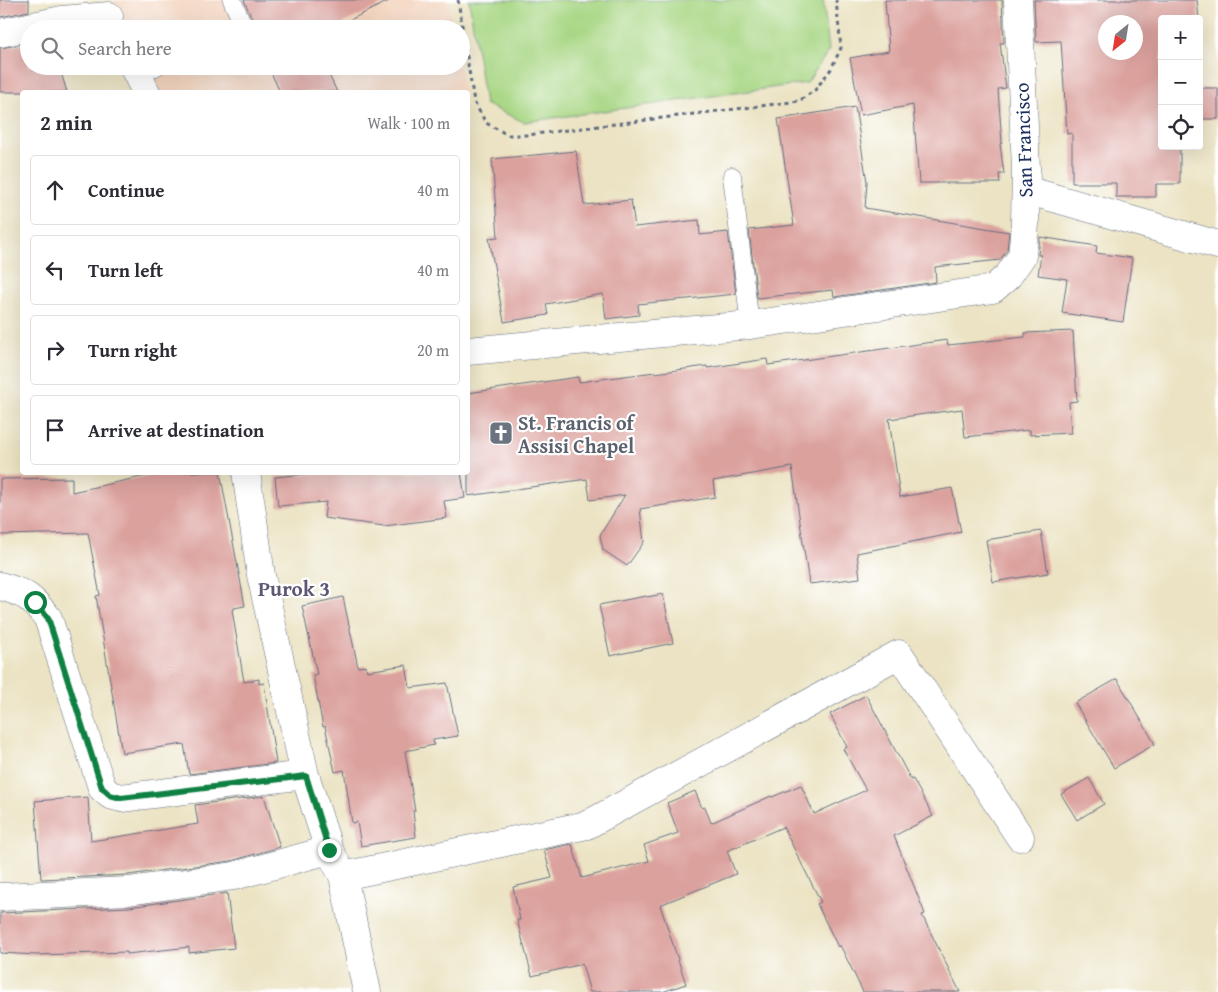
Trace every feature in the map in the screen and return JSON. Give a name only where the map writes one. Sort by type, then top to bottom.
[{"type":"street","name":"San Francisco","points":[[750,325],[994,288],[1008,276],[1022,256],[1025,224],[1026,168],[1018,0]]},
{"type":"street","points":[[62,20],[108,15]]},
{"type":"street","points":[[0,33],[20,29]]},
{"type":"street","points":[[1026,190],[1218,245]]},
{"type":"street","points":[[470,351],[750,325]]},
{"type":"street","points":[[246,475],[261,575],[306,776],[329,850],[343,876],[367,992]]},
{"type":"street","points":[[0,586],[21,592],[35,602],[48,618],[102,788],[110,795],[121,798],[306,776]]},
{"type":"street","points":[[343,876],[587,825],[899,654],[1020,837]]},
{"type":"street","points":[[0,897],[129,891],[234,876],[329,850]]},
{"type":"lane","points":[[232,0],[241,20]]},
{"type":"lane","points":[[732,176],[750,325]]},
{"type":"path","points":[[458,0],[461,20]]},
{"type":"path","points":[[470,75],[474,102],[486,123],[508,135],[527,135],[800,100],[815,90],[831,69],[841,48],[836,0]]},
{"type":"shaded area","points":[[113,0],[448,0],[451,20],[123,20]]},
{"type":"shaded area","points":[[153,75],[461,75],[464,90],[161,90]]},
{"type":"green space","points":[[469,0],[823,0],[829,50],[807,83],[524,122],[485,104]]},
{"type":"building","points":[[0,0],[29,0],[29,11],[0,17]]},
{"type":"building","points":[[244,0],[391,0],[350,20],[253,20]]},
{"type":"building","points":[[885,0],[1002,0],[1004,43],[1000,43],[1006,88],[998,89],[1002,143],[1000,144],[1004,174],[999,174],[1000,183],[919,183],[913,105],[861,115],[850,58],[889,51]]},
{"type":"building","points":[[1034,0],[1197,0],[1199,15],[1158,15],[1158,150],[1180,150],[1180,184],[1156,184],[1156,197],[1116,197],[1116,183],[1072,183],[1072,133],[1067,134],[1061,41],[1036,42]]},
{"type":"building","points":[[20,45],[20,75],[62,75],[66,90],[0,92],[0,48]]},
{"type":"building","points":[[272,75],[329,75],[336,90],[279,90]]},
{"type":"building","points":[[1203,88],[1218,88],[1218,119],[1203,119]]},
{"type":"building","points":[[855,107],[867,182],[865,208],[1009,232],[1007,250],[1000,260],[935,267],[936,282],[834,297],[833,290],[757,298],[749,230],[794,225],[778,119]]},
{"type":"building","points":[[576,151],[584,205],[631,200],[635,227],[699,220],[700,235],[728,232],[736,294],[638,304],[639,315],[606,319],[603,294],[546,304],[548,315],[504,322],[489,238],[498,237],[492,159]]},
{"type":"building","points":[[1040,237],[1097,246],[1096,253],[1132,258],[1123,322],[1062,313],[1067,279],[1038,275],[1041,255],[1038,255]]},
{"type":"building","points":[[1073,331],[1077,401],[1069,402],[1071,433],[1030,435],[1030,430],[965,437],[962,409],[889,419],[900,497],[952,488],[961,532],[857,553],[860,578],[809,584],[792,467],[713,481],[715,497],[640,509],[644,542],[627,566],[603,550],[600,535],[625,495],[590,500],[587,479],[468,496],[468,475],[470,475],[470,393],[578,377],[579,382],[707,366],[707,368],[767,359],[768,365],[947,340],[948,345],[1025,337],[1025,333]]},
{"type":"building","points":[[150,475],[221,475],[245,606],[232,610],[244,682],[259,679],[259,684],[264,683],[276,763],[189,774],[184,744],[122,753],[96,596],[100,595],[88,533],[0,535],[0,479],[72,478],[72,492]]},
{"type":"building","points":[[295,475],[461,475],[465,498],[444,501],[447,518],[384,526],[324,518],[326,502],[278,506],[275,477]]},
{"type":"building","points":[[1041,531],[1048,573],[993,582],[986,540]]},
{"type":"building","points":[[663,594],[673,643],[610,656],[599,605]]},
{"type":"building","points":[[343,597],[358,667],[366,666],[367,671],[406,665],[410,688],[447,683],[458,736],[433,740],[434,745],[405,751],[415,811],[413,811],[416,837],[361,846],[357,822],[352,823],[344,770],[335,772],[325,726],[323,727],[313,675],[317,674],[302,606]]},
{"type":"building","points":[[1117,679],[1155,744],[1114,768],[1075,703]]},
{"type":"building","points":[[866,695],[911,780],[913,779],[933,816],[894,836],[925,914],[922,915],[960,992],[863,992],[817,904],[821,902],[783,827],[727,851],[736,874],[660,905],[686,984],[662,992],[590,992],[582,964],[532,976],[517,920],[520,920],[513,887],[552,878],[544,850],[572,844],[582,878],[649,861],[644,845],[678,833],[667,803],[695,791],[702,808],[705,807],[711,823],[771,796],[801,785],[814,814],[866,790],[843,749],[847,747],[830,714]]},
{"type":"building","points":[[1089,778],[1104,804],[1077,820],[1061,794]]},
{"type":"building","points":[[264,796],[280,847],[231,861],[128,875],[41,879],[35,801],[88,797],[91,841],[198,824],[195,805]]},
{"type":"building","points":[[227,893],[234,948],[189,953],[189,947],[127,954],[127,952],[37,955],[0,953],[0,913],[130,907]]},
{"type":"place","name":"St. Francis of Assisi Chapel","points":[[501,433]]},
{"type":"district","name":"Purok 3","points":[[294,588]]},
{"type":"route","points":[[35,602],[48,618],[102,788],[110,795],[121,798],[306,776],[329,850]]}]
